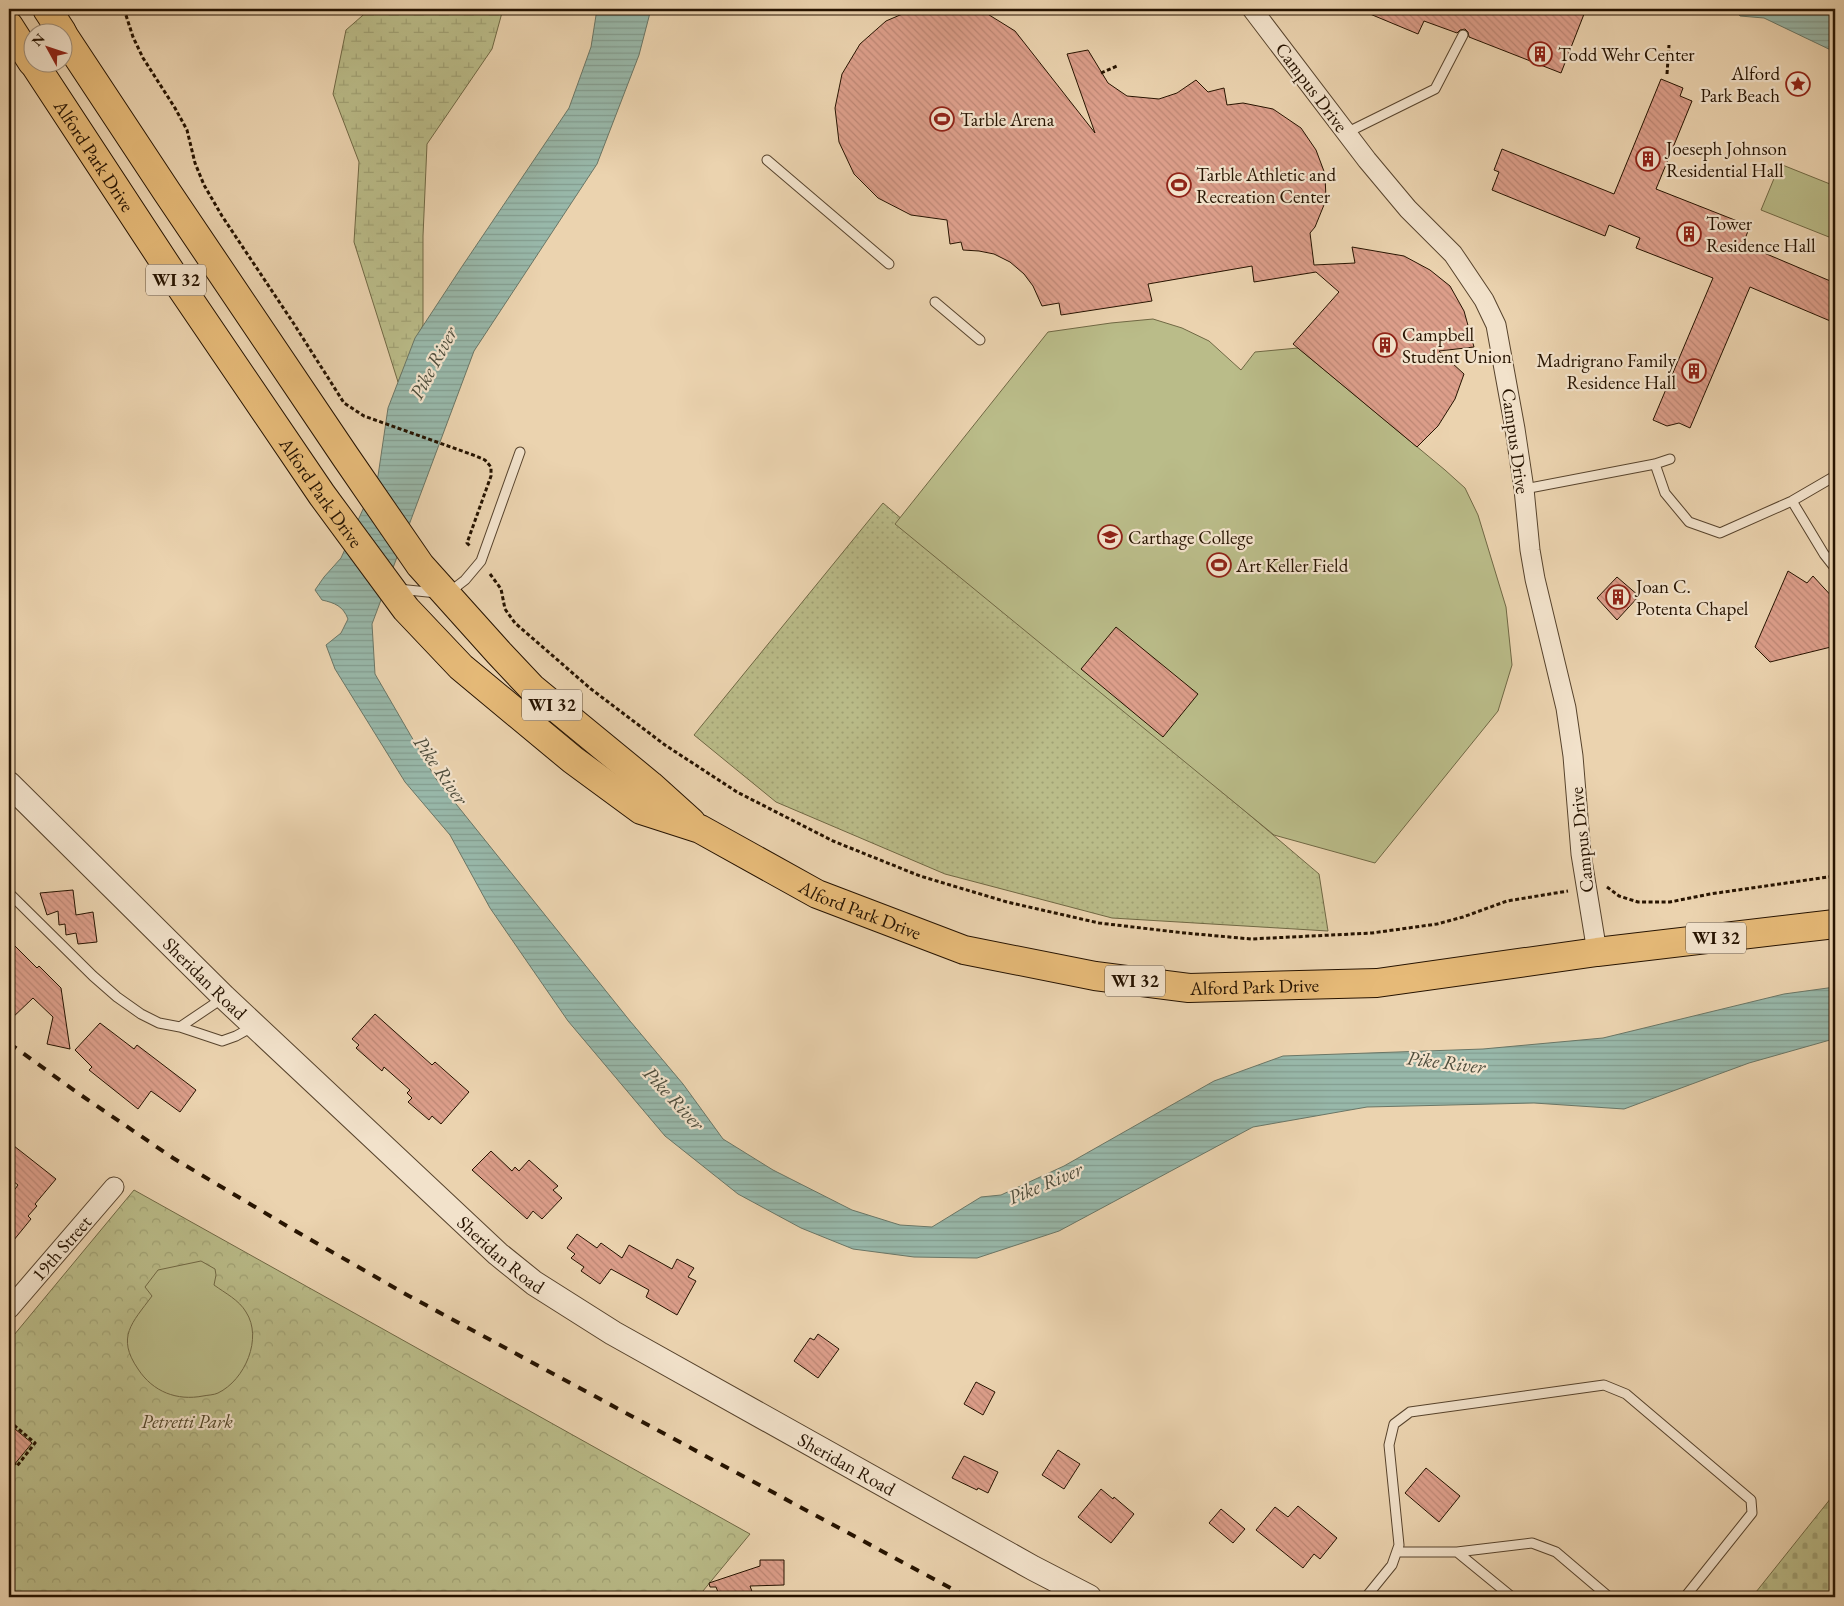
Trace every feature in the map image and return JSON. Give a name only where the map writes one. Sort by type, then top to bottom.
[{"type":"main road","name":"Alford Park Drive","points":[[47,9],[55,22]]},
{"type":"main road","name":"Alford Park Drive","points":[[9,26],[22,46]]},
{"type":"main road","name":"Alford Park Drive","points":[[72,48],[420,565],[532,688],[700,829]]},
{"type":"main road","name":"Alford Park Drive","points":[[40,72],[180,286],[322,495],[399,599],[461,667],[573,760],[641,810],[700,829],[817,894],[964,950],[1095,976],[1189,988],[1377,983],[1597,952],[1835,924]]},
{"type":"street","points":[[64,9],[82,63]]},
{"type":"street","name":"Campus Drive","points":[[1252,9],[1346,133],[1408,209],[1452,254],[1484,300],[1496,325],[1509,390],[1535,579],[1566,708],[1573,756],[1575,795],[1585,888],[1597,952]]},
{"type":"street","name":"Sheridan Road","points":[[9,784],[254,1026],[498,1254],[534,1283],[613,1333],[1033,1568],[1089,1597]]},
{"type":"street","name":"19th Street","points":[[10,1305],[114,1187]]},
{"type":"lane","points":[[1346,133],[1435,89],[1463,35]]},
{"type":"lane","points":[[767,160],[889,264]]},
{"type":"lane","points":[[935,302],[980,340]]},
{"type":"lane","points":[[399,599],[447,594],[465,580],[481,561],[520,452]]},
{"type":"lane","points":[[1524,489],[1655,464],[1670,459]]},
{"type":"lane","points":[[1655,464],[1665,493],[1689,522],[1720,533],[1792,501],[1835,476]]},
{"type":"lane","points":[[1792,501],[1824,554],[1835,568]]},
{"type":"lane","points":[[9,893],[92,976],[141,1014],[153,1020],[222,1041],[254,1026]]},
{"type":"lane","points":[[180,1027],[224,997]]},
{"type":"lane","points":[[1366,1597],[1392,1565],[1399,1545],[1389,1445],[1394,1424],[1410,1412],[1604,1385],[1626,1394],[1751,1500],[1752,1513],[1685,1597]]},
{"type":"lane","points":[[1397,1552],[1457,1552],[1532,1543],[1556,1552],[1609,1597]]},
{"type":"lane","points":[[1457,1552],[1512,1597]]},
{"type":"path","points":[[124,9],[136,44],[175,108],[186,130],[204,185],[222,216],[294,324],[344,404],[364,416],[476,456],[485,460],[491,467],[491,476],[467,543],[501,589],[505,609],[514,623],[591,689],[681,756],[738,792],[833,841],[920,876],[1007,902],[1100,923],[1251,939],[1372,933],[1437,924],[1507,901],[1585,888],[1607,887],[1619,896],[1638,902],[1670,902],[1710,894],[1835,876]]},
{"type":"path","points":[[1667,74],[1669,45]]},
{"type":"path","points":[[1101,73],[1117,66]]},
{"type":"path","points":[[9,1428],[10,1422],[36,1443],[17,1466],[9,1459]]},
{"type":"green space","points":[[370,9],[503,9],[492,49],[427,144],[423,236],[423,325],[398,382],[354,242],[359,162],[333,94],[346,30]]},
{"type":"green space","points":[[1780,164],[1835,186],[1834,239],[1761,210]]},
{"type":"green space","name":"Art Keller Field","points":[[1153,319],[1182,328],[1209,341],[1241,370],[1255,352],[1298,348],[1465,488],[1478,515],[1506,607],[1512,665],[1498,711],[1375,863],[1274,835],[895,524],[1048,332]]},
{"type":"green space","points":[[883,503],[1319,874],[1328,931],[1112,918],[945,874],[776,802],[694,735]]},
{"type":"green space","name":"Petretti Park","points":[[134,1190],[750,1534],[698,1597],[9,1597],[9,1341]]},
{"type":"green space","points":[[201,1261],[215,1269],[214,1285],[236,1300],[246,1312],[251,1322],[252,1346],[243,1369],[228,1387],[213,1395],[175,1396],[158,1389],[144,1377],[131,1358],[127,1339],[138,1314],[152,1296],[145,1287],[158,1270]]},
{"type":"green space","points":[[1835,1493],[1835,1597],[1752,1597]]},
{"type":"water","name":"Pike River","points":[[597,9],[651,9],[639,55],[597,164],[474,351],[372,624],[375,674],[436,779],[630,1021],[683,1084],[723,1139],[773,1170],[852,1210],[900,1225],[932,1227],[981,1197],[1001,1195],[1064,1166],[1214,1081],[1283,1056],[1483,1049],[1603,1038],[1784,994],[1835,987],[1835,1041],[1830,1040],[1749,1063],[1624,1109],[1534,1103],[1367,1107],[1253,1127],[1059,1231],[977,1258],[914,1257],[853,1249],[801,1228],[738,1194],[665,1136],[568,1021],[490,908],[450,835],[405,782],[335,669],[326,645],[341,633],[348,619],[344,611],[331,602],[322,600],[315,590],[341,558],[378,476],[388,408],[415,338],[569,108],[591,47]]},
{"type":"water","points":[[1733,9],[1835,9],[1835,52],[1764,18],[1740,16]]},
{"type":"building","points":[[914,9],[969,9],[986,13],[1015,31],[1095,133],[1067,54],[1088,50],[1108,83],[1127,96],[1159,99],[1177,93],[1196,80],[1208,92],[1224,88],[1227,105],[1243,103],[1273,109],[1301,128],[1316,150],[1325,174],[1326,200],[1315,227],[1310,233],[1314,265],[1355,263],[1352,247],[1404,256],[1430,270],[1450,286],[1464,311],[1474,347],[1439,351],[1464,374],[1455,399],[1438,426],[1417,447],[1293,344],[1339,292],[1316,272],[1254,282],[1252,266],[1148,284],[1152,301],[1061,315],[1059,303],[1042,306],[1033,286],[1024,274],[1010,262],[994,254],[963,250],[961,242],[950,244],[947,220],[911,215],[878,198],[854,174],[839,142],[835,108],[842,74],[860,44],[886,21]]},
{"type":"building","name":"Todd Wehr Center","points":[[1358,9],[1586,9],[1561,73],[1469,37],[1465,29],[1457,33],[1424,21],[1418,34]]},
{"type":"building","points":[[1661,79],[1683,88],[1680,96],[1692,101],[1656,189],[1750,226],[1743,244],[1835,283],[1835,323],[1750,287],[1690,428],[1679,423],[1667,426],[1653,420],[1713,278],[1636,248],[1640,238],[1609,225],[1605,236],[1492,190],[1499,172],[1494,170],[1502,149],[1614,194]]},
{"type":"building","points":[[1788,571],[1807,583],[1813,576],[1835,600],[1835,646],[1770,662],[1755,647]]},
{"type":"building","name":"Joan C. Potenta Chapel","points":[[1617,577],[1639,596],[1617,620],[1597,598]]},
{"type":"building","points":[[1116,627],[1198,694],[1163,737],[1081,669]]},
{"type":"building","points":[[73,890],[76,915],[93,912],[97,942],[78,944],[76,933],[66,935],[65,924],[59,925],[58,911],[47,915],[40,893]]},
{"type":"building","points":[[9,940],[37,968],[39,966],[61,988],[70,1049],[47,1044],[53,1017],[33,998],[9,1021]]},
{"type":"building","points":[[375,1014],[432,1065],[435,1062],[469,1092],[441,1124],[432,1116],[429,1120],[408,1102],[412,1098],[407,1093],[410,1090],[384,1067],[382,1071],[356,1048],[359,1045],[352,1039]]},
{"type":"building","points":[[100,1023],[134,1049],[137,1045],[196,1090],[180,1112],[151,1091],[138,1109],[89,1070],[92,1067],[75,1050]]},
{"type":"building","points":[[9,1142],[56,1179],[35,1204],[37,1206],[28,1216],[31,1219],[9,1246],[9,1197],[18,1185],[9,1178]]},
{"type":"building","points":[[491,1151],[512,1171],[515,1167],[519,1171],[529,1160],[558,1186],[553,1190],[562,1198],[542,1219],[533,1211],[527,1219],[472,1170]]},
{"type":"building","points":[[577,1234],[597,1248],[601,1243],[622,1258],[629,1245],[672,1269],[677,1259],[694,1268],[688,1277],[696,1281],[677,1315],[646,1297],[649,1290],[611,1269],[600,1284],[581,1271],[584,1267],[571,1258],[575,1254],[567,1248]]},
{"type":"building","points":[[818,1334],[839,1349],[818,1378],[794,1361],[810,1338],[814,1340]]},
{"type":"building","points":[[976,1382],[995,1392],[983,1415],[964,1404]]},
{"type":"building","points":[[9,1424],[32,1443],[9,1471]]},
{"type":"building","points":[[1058,1450],[1080,1464],[1064,1489],[1042,1475]]},
{"type":"building","points":[[964,1456],[998,1472],[988,1493],[952,1478]]},
{"type":"building","points":[[1426,1468],[1460,1496],[1439,1522],[1405,1493]]},
{"type":"building","points":[[1101,1489],[1134,1514],[1111,1543],[1078,1517]]},
{"type":"building","points":[[1298,1506],[1337,1538],[1320,1559],[1314,1554],[1303,1568],[1256,1530],[1275,1507],[1288,1517]]},
{"type":"building","points":[[1221,1509],[1245,1529],[1233,1543],[1209,1523]]},
{"type":"building","points":[[760,1560],[784,1560],[784,1585],[750,1586],[754,1597],[720,1597],[716,1587],[710,1587],[709,1583],[760,1566]]},
{"type":"railway","points":[[9,1043],[173,1158],[292,1229],[409,1296],[967,1597]]},
{"type":"place","name":"Todd Wehr Center","points":[[1540,54]]},
{"type":"place","name":"Alford Park Beach","points":[[1798,84]]},
{"type":"place","name":"Tarble Arena","points":[[942,119]]},
{"type":"place","name":"Joeseph Johnson Residential Hall","points":[[1648,159]]},
{"type":"place","name":"Tarble Athletic and Recreation Center","points":[[1179,185]]},
{"type":"place","name":"Tower Residence Hall","points":[[1689,234]]},
{"type":"place","name":"Campbell Student Union","points":[[1385,345]]},
{"type":"place","name":"Madrigrano Family Residence Hall","points":[[1694,371]]},
{"type":"place","name":"Carthage College","points":[[1110,537]]},
{"type":"place","name":"Art Keller Field","points":[[1219,565]]},
{"type":"place","name":"Joan C. Potenta Chapel","points":[[1618,597]]}]
